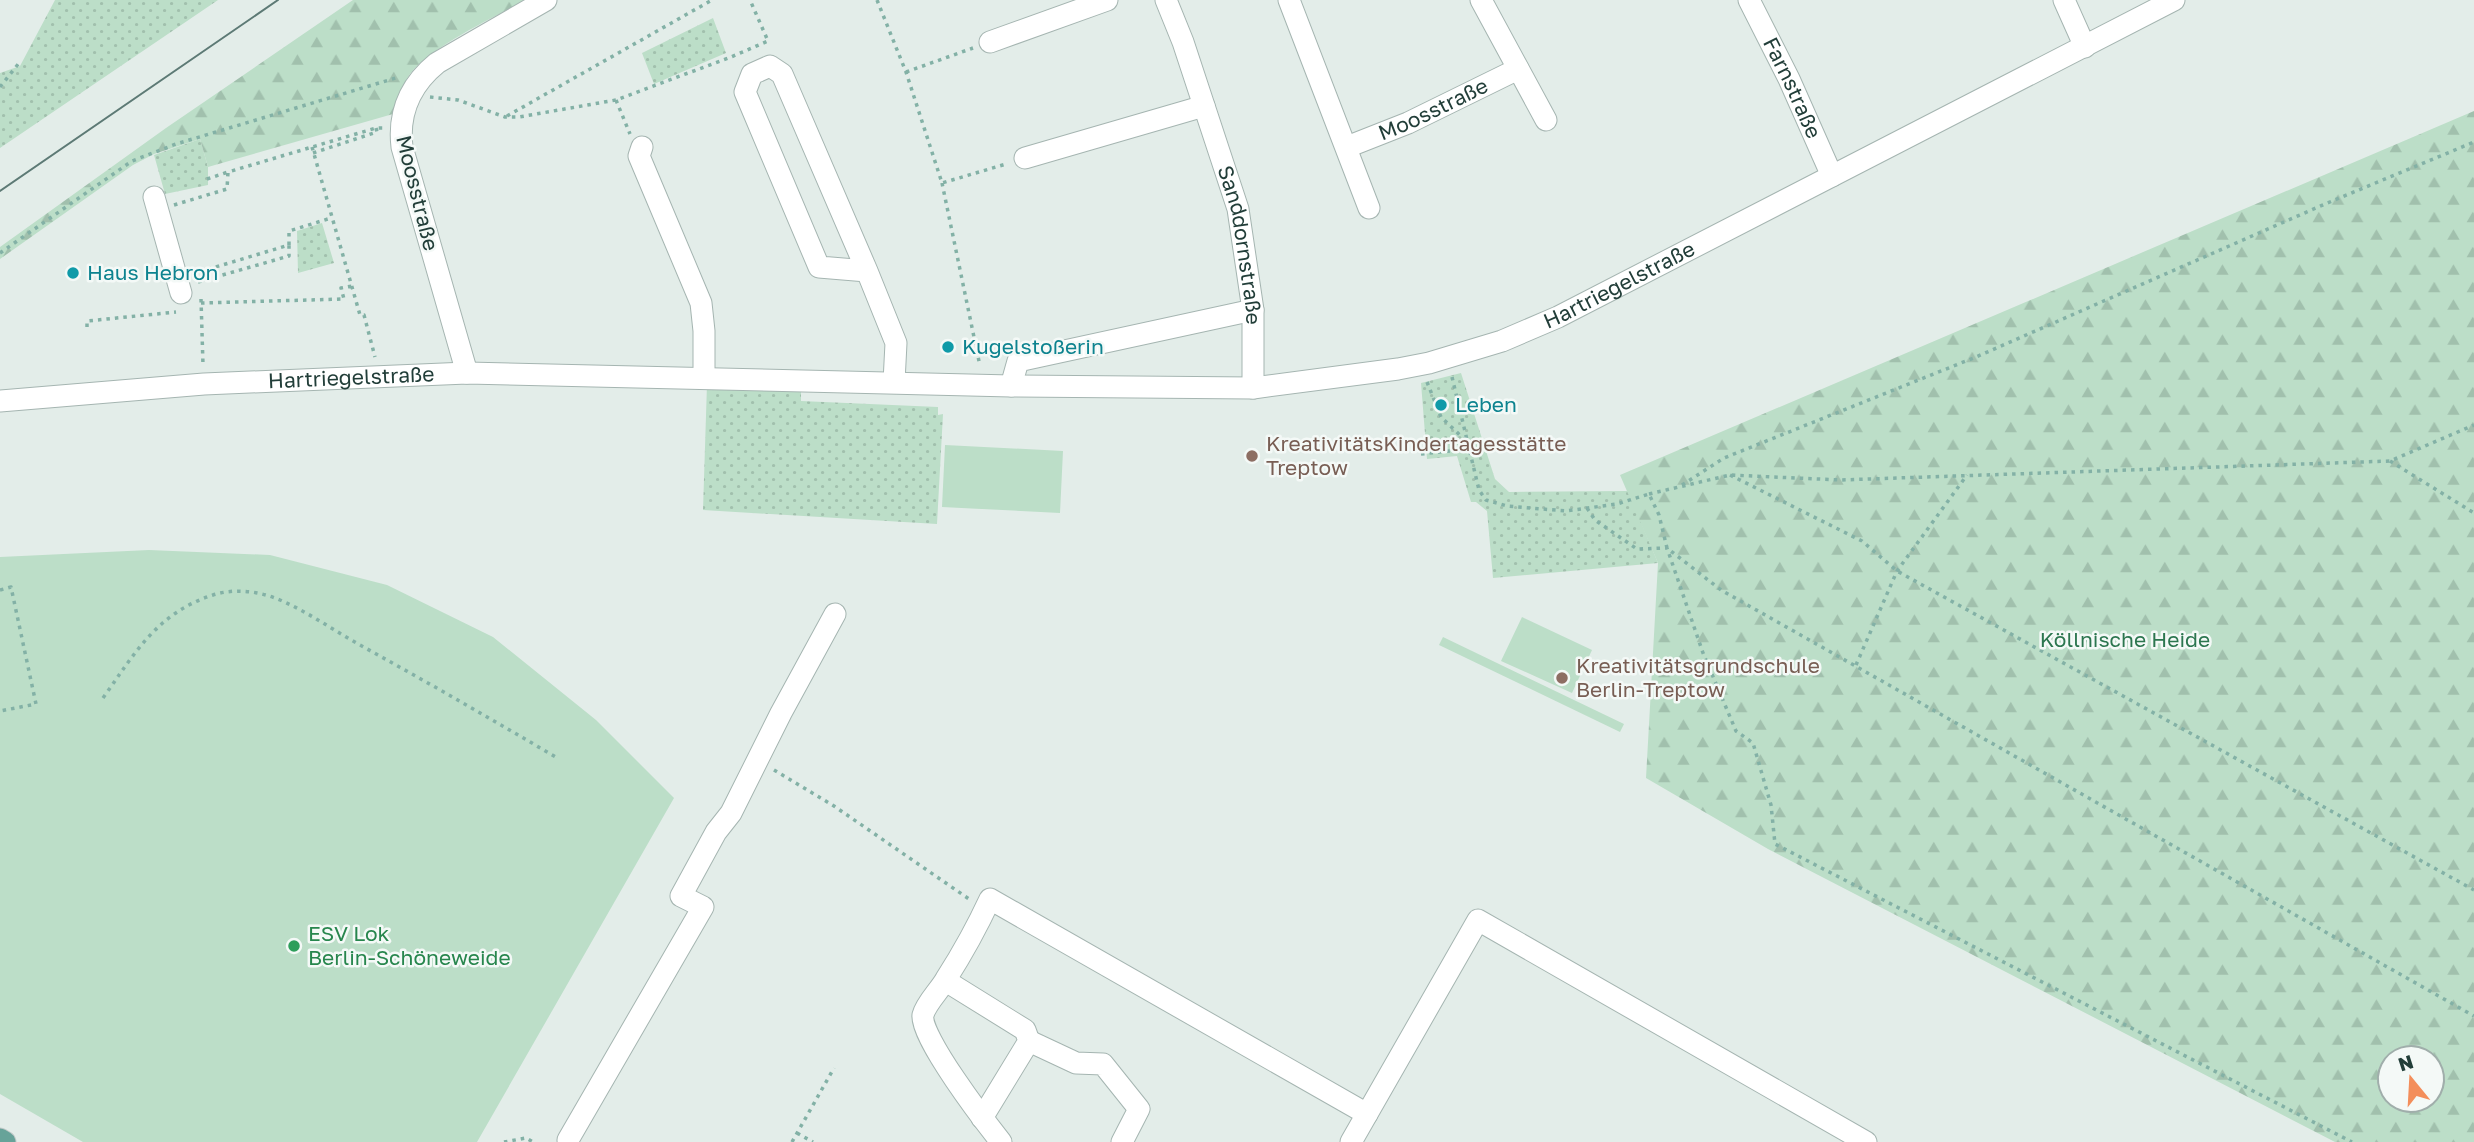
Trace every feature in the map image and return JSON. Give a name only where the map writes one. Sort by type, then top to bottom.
[{"type":"main road","points":[[0,1139],[5,1142]]},
{"type":"street","name":"Moosstraße","points":[[467,373],[401,147],[400,127],[410,94],[421,76],[546,0]]},
{"type":"street","points":[[990,42],[1107,0]]},
{"type":"street","name":"Sanddornstraße","points":[[1166,0],[1183,42],[1238,209],[1252,310],[1253,388]]},
{"type":"street","points":[[1289,0],[1369,208]]},
{"type":"street","points":[[1481,0],[1546,120]]},
{"type":"street","name":"Farnstraße","points":[[1749,0],[1789,79],[1832,176]]},
{"type":"street","points":[[2064,0],[2085,47]]},
{"type":"street","name":"Hartriegelstraße","points":[[0,401],[204,384],[467,373],[1011,386],[1253,388],[1398,369],[1447,358],[1502,341],[1558,317],[2174,0]]},
{"type":"street","points":[[867,271],[819,267],[745,92],[752,74],[769,66],[782,74],[867,271],[896,343],[894,382]]},
{"type":"street","name":"Moosstraße","points":[[1347,147],[1408,123],[1518,69]]},
{"type":"street","points":[[1025,158],[1204,106]]},
{"type":"street","points":[[640,152],[701,303],[704,377]]},
{"type":"street","points":[[164,201],[182,302]]},
{"type":"street","points":[[1011,386],[1018,361],[1252,310]]},
{"type":"street","points":[[568,1140],[703,907],[681,896],[716,832],[731,813],[835,614]]},
{"type":"street","points":[[1001,1142],[934,1046],[923,1024],[923,1013],[946,981],[990,899],[1367,1114]]},
{"type":"street","points":[[1351,1142],[1478,920],[1866,1142]]},
{"type":"street","points":[[946,981],[1026,1030],[1029,1041],[982,1118]]},
{"type":"street","points":[[1029,1041],[1076,1063],[1103,1064],[1139,1109],[1122,1142]]},
{"type":"path","points":[[505,117],[712,0]]},
{"type":"path","points":[[410,94],[458,100],[505,117],[519,117],[617,100],[768,41],[750,0]]},
{"type":"path","points":[[877,0],[906,72],[942,183],[984,385]]},
{"type":"path","points":[[906,72],[990,42]]},
{"type":"path","points":[[0,87],[19,62]]},
{"type":"path","points":[[0,253],[132,161],[176,144],[437,64]]},
{"type":"path","points":[[617,100],[640,152]]},
{"type":"path","points":[[207,179],[376,128],[400,127]]},
{"type":"path","points":[[313,153],[377,132],[376,128]]},
{"type":"path","points":[[1682,485],[1724,458],[1976,357],[2325,204],[2474,142]]},
{"type":"path","points":[[312,147],[360,315],[365,315],[375,355]]},
{"type":"path","points":[[942,183],[1025,158]]},
{"type":"path","points":[[164,201],[226,189],[228,173]]},
{"type":"path","points":[[289,246],[199,272],[202,281],[289,256],[289,246],[289,231],[331,218]]},
{"type":"path","points":[[193,270],[201,303],[204,384]]},
{"type":"path","points":[[201,303],[344,299],[341,288],[352,286]]},
{"type":"path","points":[[87,327],[86,321],[141,316],[182,302]]},
{"type":"path","points":[[141,316],[142,321]]},
{"type":"path","points":[[1447,358],[1479,490],[1486,500],[1530,509],[1566,510],[1617,504],[1682,485],[1730,475],[1840,480],[2390,461],[2474,425]]},
{"type":"path","points":[[1422,378],[1429,384],[1441,417],[1468,443]]},
{"type":"path","points":[[1422,454],[1469,449]]},
{"type":"path","points":[[2390,461],[2474,513]]},
{"type":"path","points":[[1730,475],[1862,541],[1897,571],[2474,890]]},
{"type":"path","points":[[1856,665],[1897,571],[1967,475]]},
{"type":"path","points":[[1649,494],[1659,515],[1667,548],[1703,653],[1736,731],[1753,743],[1771,805],[1775,844],[2352,1142]]},
{"type":"path","points":[[1587,508],[1595,520],[1637,549],[1667,548],[1721,590],[2474,1016]]},
{"type":"path","points":[[0,590],[11,587],[36,704],[0,712]]},
{"type":"path","points":[[103,698],[139,645],[157,626],[184,606],[215,594],[243,590],[279,600],[559,759]]},
{"type":"path","points":[[758,760],[834,806],[957,892],[986,909]]},
{"type":"path","points":[[792,1142],[834,1068]]},
{"type":"path","points":[[797,1133],[813,1142]]},
{"type":"path","points":[[504,1142],[526,1138],[533,1142]]},
{"type":"green space","points":[[55,0],[218,0],[0,148],[0,73],[20,66]]},
{"type":"green space","points":[[353,0],[525,0],[448,43],[420,63],[407,78],[393,114],[208,167],[200,139],[154,154],[133,165],[0,259],[0,247],[166,128]]},
{"type":"green space","points":[[713,18],[726,53],[654,84],[642,53]]},
{"type":"green space","name":"Köllnische Heide","points":[[2474,111],[2474,1142],[2335,1142],[1768,849],[1646,778],[1658,563],[1620,475]]},
{"type":"green space","points":[[200,139],[208,167],[208,185],[165,194],[154,155]]},
{"type":"green space","points":[[322,223],[334,263],[298,273],[297,231]]},
{"type":"green space","points":[[1461,373],[1495,479],[1509,492],[1628,491],[1658,563],[1493,578],[1487,511],[1476,502],[1471,502],[1457,456],[1427,459],[1421,383]]},
{"type":"green space","points":[[707,384],[801,388],[801,401],[938,407],[938,415],[943,414],[937,524],[703,510]]},
{"type":"green space","points":[[945,445],[1063,451],[1060,513],[942,507]]},
{"type":"green space","name":"ESV Lok Berlin-Schöneweide","points":[[149,550],[270,555],[387,585],[493,637],[596,720],[674,798],[477,1142],[83,1142],[0,1094],[0,557]]},
{"type":"green space","points":[[1522,617],[1592,650],[1572,693],[1501,661]]},
{"type":"green space","points":[[1443,637],[1624,724],[1620,732],[1439,645]]},
{"type":"tram line","points":[[0,191],[278,0]]},
{"type":"place","name":"Haus Hebron","points":[[73,273]]},
{"type":"place","name":"Kugelstoßerin","points":[[948,347]]},
{"type":"place","name":"Leben","points":[[1441,405]]},
{"type":"place","name":"KreativitätsKindertagesstätte Treptow","points":[[1252,456]]},
{"type":"place","name":"Kreativitätsgrundschule Berlin-Treptow","points":[[1562,678]]},
{"type":"place","name":"ESV Lok Berlin-Schöneweide","points":[[294,946]]}]
